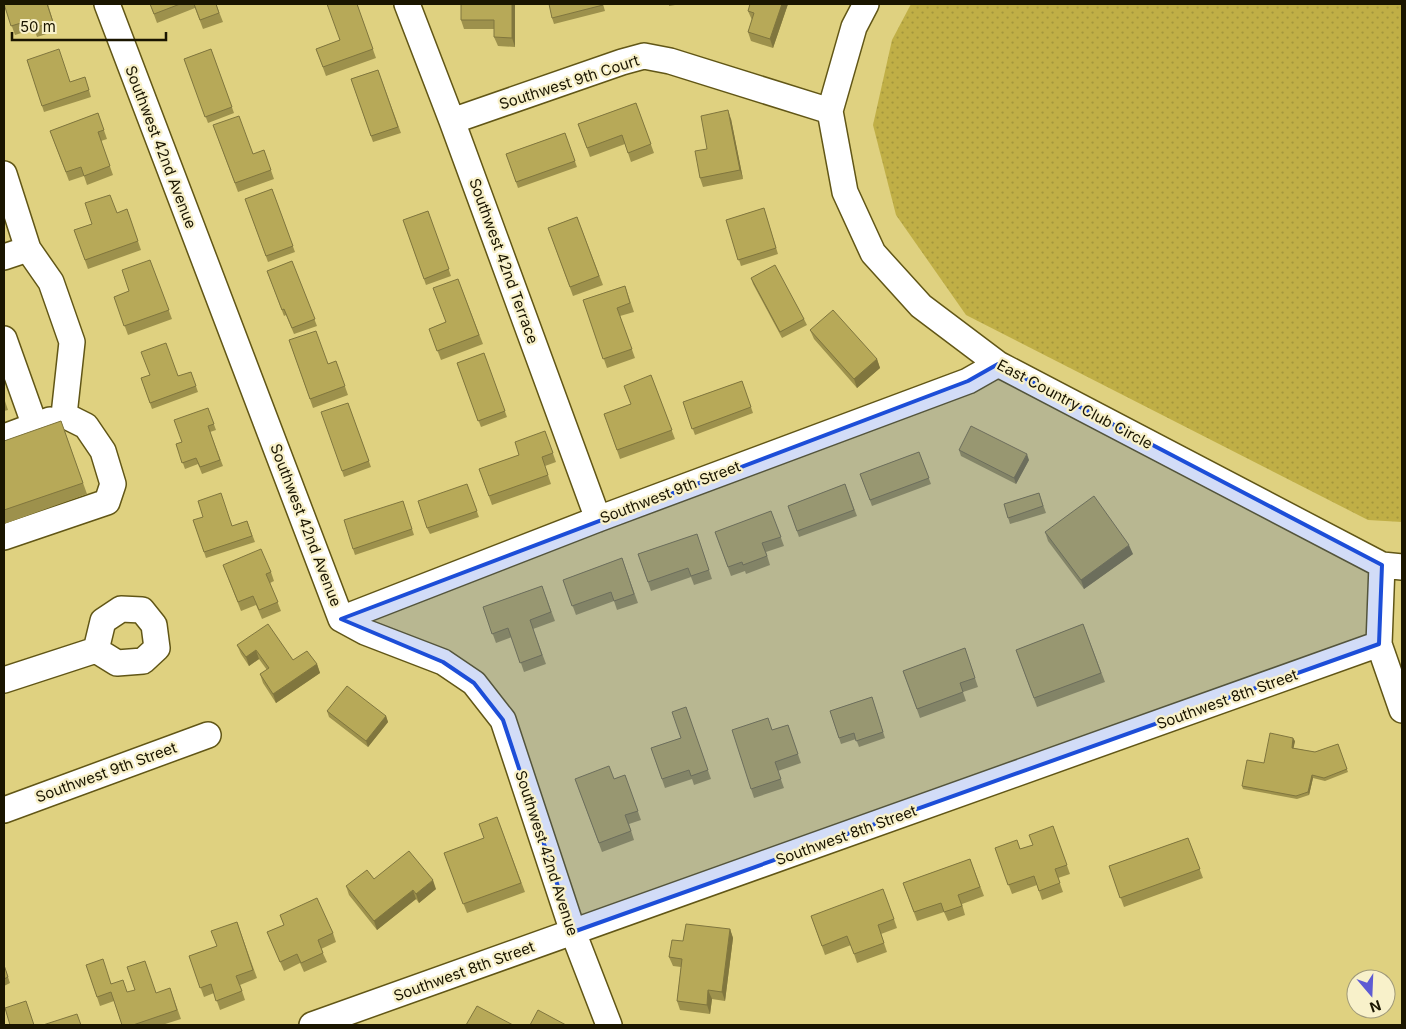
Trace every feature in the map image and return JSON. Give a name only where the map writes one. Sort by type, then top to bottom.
[{"type":"street","name":"Southwest 42nd Avenue","points":[[107,4],[341,619],[365,632],[443,662],[474,683],[503,720],[573,932],[608,1025]]},
{"type":"street","name":"Southwest 42nd Terrace","points":[[407,4],[452,121],[598,519]]},
{"type":"street","name":"East Country Club Circle","points":[[866,4],[854,27],[830,111],[845,192],[873,253],[921,306],[998,364],[1392,566]]},
{"type":"street","name":"Southwest 9th Court","points":[[452,121],[644,56],[670,61],[830,111]]},
{"type":"street","points":[[4,174],[28,249],[51,282],[72,342],[64,415]]},
{"type":"street","points":[[4,257],[28,249]]},
{"type":"street","points":[[4,339],[35,426]]},
{"type":"street","name":"Southwest 9th Street","points":[[341,619],[598,519],[968,380],[998,364]]},
{"type":"street","points":[[4,437],[64,415],[86,426],[103,451],[113,484],[107,502],[4,537]]},
{"type":"street","points":[[1392,566],[1379,644],[1402,710]]},
{"type":"street","name":"Southwest 8th Street","points":[[312,1025],[1379,644]]},
{"type":"street","points":[[4,680],[96,650]]},
{"type":"street","name":"Southwest 9th Street","points":[[4,810],[208,735]]},
{"type":"highlighted area","points":[[998,364],[1382,565],[1379,644],[573,932],[503,720],[474,683],[443,662],[341,619],[968,381]]},
{"type":"shaded area","points":[[911,4],[1402,4],[1402,522],[1368,520],[966,315],[896,215],[873,125],[892,40]]},
{"type":"building","points":[[4,4],[47,4],[53,22],[34,28],[31,20],[11,26]]},
{"type":"building","points":[[150,4],[180,4],[154,14]]},
{"type":"building","points":[[194,4],[216,4],[219,13],[200,20]]},
{"type":"building","points":[[327,4],[357,4],[373,49],[323,67],[316,49],[340,40]]},
{"type":"building","points":[[461,4],[512,4],[512,38],[494,37],[494,20],[461,20]]},
{"type":"building","points":[[549,4],[603,4],[603,5],[552,18]]},
{"type":"building","points":[[750,4],[782,4],[770,39],[748,32],[754,13],[748,11]]},
{"type":"building","points":[[59,49],[70,82],[85,77],[89,90],[42,106],[27,60]]},
{"type":"building","points":[[211,49],[232,107],[205,117],[184,59]]},
{"type":"building","points":[[378,70],[398,127],[371,136],[351,79]]},
{"type":"building","points":[[636,103],[651,144],[628,153],[622,135],[587,148],[578,124]]},
{"type":"building","points":[[728,110],[740,170],[700,178],[695,151],[707,149],[701,116]]},
{"type":"building","points":[[98,113],[104,130],[98,132],[110,166],[84,176],[81,167],[66,172],[50,131]]},
{"type":"building","points":[[239,116],[253,154],[264,150],[271,170],[235,183],[213,125]]},
{"type":"building","points":[[565,133],[575,161],[516,182],[506,154]]},
{"type":"building","points":[[272,189],[293,246],[266,256],[245,199]]},
{"type":"building","points":[[110,195],[117,213],[127,209],[138,241],[85,260],[74,230],[92,224],[85,203]]},
{"type":"building","points":[[764,208],[776,248],[738,260],[726,220]]},
{"type":"building","points":[[428,211],[449,269],[424,279],[403,220]]},
{"type":"building","points":[[577,217],[599,276],[570,287],[548,228]]},
{"type":"building","points":[[150,260],[169,310],[124,326],[114,297],[129,291],[122,270]]},
{"type":"building","points":[[292,261],[315,319],[292,328],[284,309],[282,310],[267,271]]},
{"type":"building","points":[[775,265],[804,319],[780,332],[751,278]]},
{"type":"building","points":[[458,279],[479,335],[437,351],[429,329],[446,322],[433,288]]},
{"type":"building","points":[[625,286],[630,303],[617,308],[632,349],[603,359],[583,300]]},
{"type":"building","points":[[833,310],[877,359],[854,379],[810,330]]},
{"type":"building","points":[[316,331],[328,364],[336,361],[345,386],[310,399],[289,340]]},
{"type":"building","points":[[166,343],[178,376],[191,372],[196,386],[150,403],[141,378],[150,375],[141,352]]},
{"type":"building","points":[[484,353],[505,411],[478,421],[457,363]]},
{"type":"building","points":[[651,375],[672,430],[617,450],[604,414],[631,404],[624,386]]},
{"type":"building","points":[[742,381],[751,407],[692,429],[683,402]]},
{"type":"building","points":[[348,403],[369,461],[342,471],[321,412]]},
{"type":"building","points":[[208,408],[214,424],[208,426],[220,460],[200,467],[196,458],[182,463],[176,444],[182,442],[174,420]]},
{"type":"building","points":[[61,421],[83,483],[4,510],[4,441]]},
{"type":"building","points":[[971,426],[1027,454],[1014,478],[959,450]]},
{"type":"building","points":[[545,431],[553,453],[542,457],[548,475],[489,496],[479,469],[519,455],[515,442]]},
{"type":"building","points":[[919,452],[929,478],[870,500],[860,474]]},
{"type":"building","points":[[467,484],[477,511],[427,528],[418,501]]},
{"type":"building","points":[[845,484],[854,510],[797,531],[788,506]]},
{"type":"building","points":[[221,493],[232,526],[247,521],[252,536],[204,552],[193,520],[203,517],[198,501]]},
{"type":"building","points":[[1039,493],[1043,506],[1008,518],[1004,504]]},
{"type":"building","points":[[1094,496],[1129,545],[1081,580],[1045,532]]},
{"type":"building","points":[[403,501],[412,529],[353,549],[344,520]]},
{"type":"building","points":[[771,511],[781,537],[762,543],[767,556],[743,565],[742,562],[728,567],[715,532]]},
{"type":"building","points":[[697,534],[709,570],[691,576],[688,568],[648,582],[638,554]]},
{"type":"building","points":[[261,549],[271,572],[266,574],[278,602],[259,610],[253,596],[238,602],[223,565]]},
{"type":"building","points":[[622,558],[634,594],[614,601],[611,592],[572,606],[563,580]]},
{"type":"building","points":[[542,586],[551,612],[530,620],[542,655],[520,663],[508,628],[492,634],[483,607]]},
{"type":"building","points":[[268,624],[293,660],[307,651],[317,664],[273,694],[260,674],[269,668],[256,650],[246,657],[237,645]]},
{"type":"building","points":[[1083,624],[1101,673],[1034,698],[1016,650]]},
{"type":"building","points":[[965,648],[975,678],[960,683],[963,692],[917,709],[903,671]]},
{"type":"building","points":[[347,686],[386,716],[366,741],[327,711]]},
{"type":"building","points":[[872,697],[883,732],[856,741],[854,733],[839,738],[830,711]]},
{"type":"building","points":[[686,707],[708,770],[691,776],[689,770],[662,779],[651,748],[681,738],[672,712]]},
{"type":"building","points":[[768,718],[772,730],[788,725],[798,754],[775,762],[781,779],[751,789],[732,730]]},
{"type":"building","points":[[1270,733],[1293,738],[1292,748],[1315,752],[1338,744],[1347,769],[1324,778],[1312,775],[1308,792],[1296,796],[1242,786],[1247,760],[1264,763]]},
{"type":"building","points":[[609,766],[614,779],[625,775],[638,811],[625,815],[631,831],[599,843],[575,779]]},
{"type":"building","points":[[497,817],[521,883],[463,904],[444,853],[484,838],[479,824]]},
{"type":"building","points":[[1053,826],[1067,865],[1055,869],[1060,883],[1039,891],[1034,876],[1008,885],[995,848],[1017,840],[1020,849],[1033,845],[1029,835]]},
{"type":"building","points":[[1188,838],[1200,869],[1120,898],[1109,866]]},
{"type":"building","points":[[409,851],[433,880],[416,894],[413,890],[374,921],[346,886],[367,870],[374,879]]},
{"type":"building","points":[[970,859],[980,887],[958,895],[962,906],[944,912],[941,903],[914,912],[903,883]]},
{"type":"building","points":[[883,889],[894,919],[878,925],[884,943],[854,954],[847,936],[822,946],[811,916]]},
{"type":"building","points":[[317,898],[333,933],[318,940],[323,953],[301,963],[297,954],[280,962],[267,932],[284,925],[280,915]]},
{"type":"building","points":[[237,922],[253,970],[236,976],[242,991],[216,1001],[211,984],[200,988],[189,956],[217,946],[211,931]]},
{"type":"building","points":[[686,924],[730,929],[722,992],[708,990],[707,1005],[677,1001],[682,959],[669,957],[672,940],[683,941]]},
{"type":"building","points":[[103,959],[111,984],[123,980],[127,992],[135,990],[127,967],[145,961],[156,993],[170,988],[177,1010],[133,1025],[122,1025],[111,992],[97,997],[86,965]]},
{"type":"building","points":[[4,965],[8,977],[4,979]]},
{"type":"building","points":[[26,1001],[34,1025],[10,1025],[5,1008]]},
{"type":"building","points":[[477,1006],[513,1025],[466,1025]]},
{"type":"building","points":[[538,1010],[566,1025],[530,1025]]},
{"type":"building","points":[[77,1014],[81,1025],[43,1025]]}]
